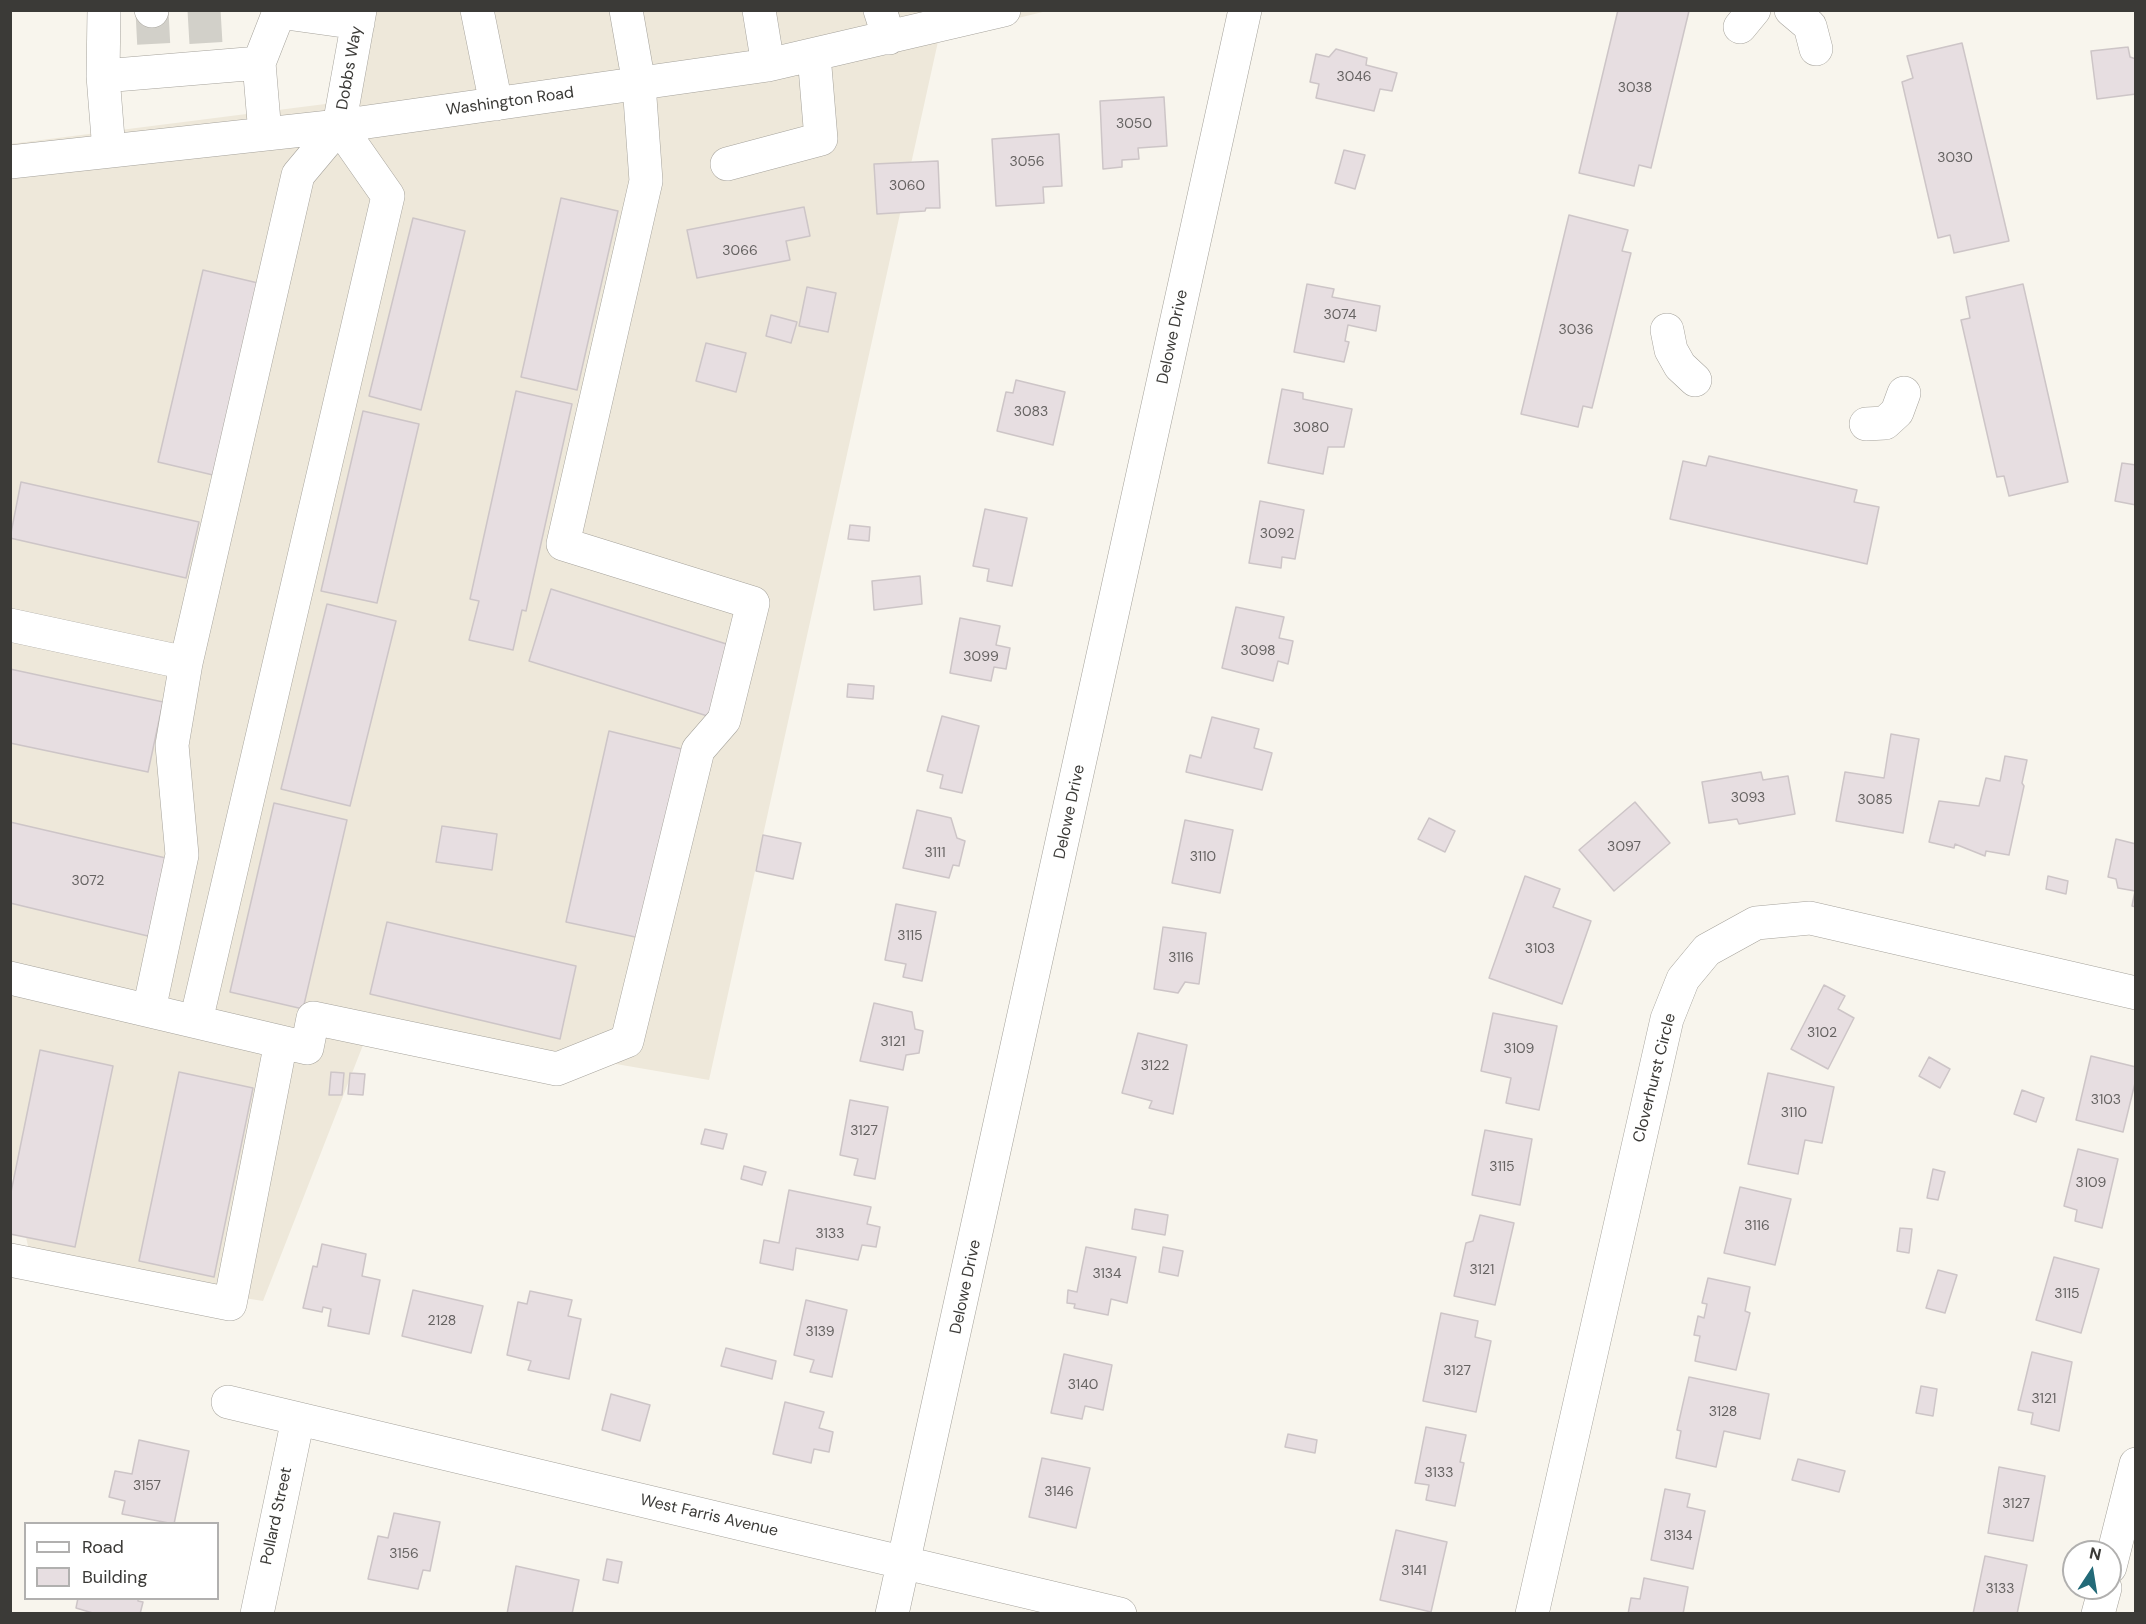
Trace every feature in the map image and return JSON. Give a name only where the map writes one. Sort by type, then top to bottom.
[{"type":"street","points":[[104,10],[103,76],[109,151]]},
{"type":"street","points":[[477,10],[496,104]]},
{"type":"street","points":[[11,979],[307,1048],[313,1018],[557,1069],[627,1041],[698,750],[724,720],[753,603],[564,544],[646,181],[639,84],[626,10]]},
{"type":"street","points":[[759,10],[768,65]]},
{"type":"street","name":"Washington Road","points":[[10,162],[339,126],[768,65],[814,55],[885,24],[1004,10]]},
{"type":"street","name":"Delowe Drive","points":[[892,1614],[1245,10]]},
{"type":"street","points":[[1791,10],[1810,26],[1816,49]]},
{"type":"street","points":[[265,134],[259,63],[279,11],[359,17]]},
{"type":"street","name":"Dobbs Way","points":[[339,126],[359,17]]},
{"type":"street","points":[[103,76],[155,60],[207,55],[259,63]]},
{"type":"street","points":[[727,164],[821,139],[814,55]]},
{"type":"street","points":[[149,1010],[183,855],[172,746],[186,663],[298,175],[339,126],[388,196],[196,1022]]},
{"type":"street","points":[[1667,330],[1671,350],[1680,366],[1695,380]]},
{"type":"street","points":[[1866,424],[1885,423],[1897,412],[1904,393]]},
{"type":"street","points":[[10,626],[186,663]]},
{"type":"street","name":"Cloverhurst Circle","points":[[1532,1614],[1667,1019],[1683,979],[1707,950],[1756,923],[1810,918],[2136,993]]},
{"type":"street","points":[[10,1260],[230,1304],[281,1041]]},
{"type":"street","name":"West Farris Avenue","points":[[228,1402],[1120,1614]]},
{"type":"street","name":"Pollard Street","points":[[257,1614],[298,1419]]},
{"type":"street","points":[[2117,1540],[2136,1464]]},
{"type":"shaded area","points":[[365,11],[1047,11],[939,37],[709,1080],[372,1022],[263,1301],[32,1264],[11,1170],[10,144],[349,101]]},
{"type":"building","points":[[1618,10],[1689,11],[1651,168],[1639,165],[1634,186],[1579,173]]},
{"type":"building","points":[[1962,43],[2009,241],[1954,253],[1950,235],[1938,238],[1902,82],[1913,78],[1907,56]]},
{"type":"building","points":[[2128,47],[2130,57],[2136,59],[2136,94],[2097,99],[2091,51]]},
{"type":"building","points":[[1336,49],[1367,58],[1366,65],[1397,73],[1392,91],[1380,89],[1374,111],[1316,98],[1319,84],[1310,82],[1316,54],[1329,57]]},
{"type":"building","points":[[1164,97],[1167,146],[1138,148],[1139,159],[1122,160],[1122,167],[1103,169],[1100,101]]},
{"type":"building","points":[[1059,134],[1062,186],[1043,187],[1044,203],[996,206],[992,139]]},
{"type":"building","points":[[1344,150],[1365,155],[1355,189],[1335,183]]},
{"type":"building","points":[[938,161],[940,208],[877,214],[874,164]]},
{"type":"building","points":[[561,198],[618,211],[577,390],[521,377]]},
{"type":"building","points":[[804,207],[810,236],[786,241],[790,260],[697,278],[687,230]]},
{"type":"building","points":[[1569,215],[1628,230],[1622,251],[1631,253],[1592,408],[1583,406],[1578,427],[1521,414]]},
{"type":"building","points":[[413,218],[465,231],[421,410],[369,396]]},
{"type":"building","points":[[203,270],[258,283],[213,475],[158,462]]},
{"type":"building","points":[[1307,284],[1334,289],[1332,297],[1380,306],[1376,331],[1348,325],[1345,341],[1349,342],[1344,362],[1294,352]]},
{"type":"building","points":[[2023,284],[2068,482],[2009,496],[2004,476],[1997,477],[1961,320],[1970,318],[1966,297]]},
{"type":"building","points":[[807,287],[836,293],[828,332],[799,326]]},
{"type":"building","points":[[771,315],[797,322],[791,343],[766,336]]},
{"type":"building","points":[[706,343],[746,353],[736,392],[696,381]]},
{"type":"building","points":[[1016,380],[1065,392],[1053,445],[997,431],[1006,392],[1013,393]]},
{"type":"building","points":[[1282,389],[1303,393],[1303,399],[1352,409],[1344,447],[1328,447],[1323,474],[1268,463]]},
{"type":"building","points":[[516,391],[572,404],[526,611],[522,610],[513,650],[469,640],[479,601],[470,599]]},
{"type":"building","points":[[363,411],[419,424],[377,603],[321,591]]},
{"type":"building","points":[[1709,456],[1857,490],[1854,502],[1879,507],[1867,564],[1670,519],[1683,461],[1706,466]]},
{"type":"building","points":[[2122,463],[2136,465],[2136,505],[2115,501]]},
{"type":"building","points":[[21,482],[199,522],[186,578],[10,538]]},
{"type":"building","points":[[1260,501],[1304,510],[1295,559],[1282,557],[1281,568],[1249,563]]},
{"type":"building","points":[[985,509],[1027,518],[1012,586],[987,581],[989,569],[973,566]]},
{"type":"building","points":[[850,525],[870,527],[869,541],[848,539]]},
{"type":"building","points":[[920,576],[922,604],[874,610],[872,581]]},
{"type":"building","points":[[551,589],[736,647],[714,718],[529,661]]},
{"type":"building","points":[[327,604],[396,621],[350,806],[281,789]]},
{"type":"building","points":[[1236,607],[1284,617],[1279,638],[1293,641],[1288,664],[1278,661],[1273,681],[1222,668]]},
{"type":"building","points":[[960,618],[1000,626],[996,645],[1010,648],[1006,669],[994,667],[991,681],[950,673]]},
{"type":"building","points":[[10,669],[163,702],[148,772],[10,743]]},
{"type":"building","points":[[848,684],[874,686],[873,699],[847,697]]},
{"type":"building","points":[[942,716],[979,726],[962,793],[940,788],[943,775],[927,771]]},
{"type":"building","points":[[1212,717],[1259,729],[1254,748],[1272,753],[1262,790],[1186,772],[1190,755],[1201,758]]},
{"type":"building","points":[[609,731],[682,749],[640,938],[566,922]]},
{"type":"building","points":[[1891,734],[1919,739],[1903,833],[1836,821],[1845,772],[1884,778]]},
{"type":"building","points":[[2005,756],[2027,760],[2022,783],[2024,786],[2009,855],[1986,851],[1985,856],[1955,844],[1954,848],[1929,842],[1939,801],[1979,806],[1986,778],[2000,781]]},
{"type":"building","points":[[1761,772],[1763,780],[1788,776],[1795,814],[1739,824],[1737,819],[1709,823],[1702,782]]},
{"type":"building","points":[[1635,802],[1670,843],[1614,891],[1579,850]]},
{"type":"building","points":[[274,803],[347,820],[303,1009],[230,992]]},
{"type":"building","points":[[917,810],[951,818],[957,838],[965,841],[959,866],[953,865],[949,878],[903,868]]},
{"type":"building","points":[[1429,818],[1455,831],[1445,852],[1418,839]]},
{"type":"building","points":[[1185,820],[1233,830],[1220,893],[1172,883]]},
{"type":"building","points":[[10,822],[170,859],[152,937],[10,903]]},
{"type":"building","points":[[442,826],[497,834],[492,870],[436,862]]},
{"type":"building","points":[[763,835],[801,843],[793,879],[756,871]]},
{"type":"building","points":[[2116,839],[2136,844],[2136,907],[2132,906],[2135,891],[2118,888],[2116,879],[2108,877]]},
{"type":"building","points":[[1525,876],[1560,889],[1553,907],[1591,921],[1562,1004],[1489,978]]},
{"type":"building","points":[[2048,876],[2068,881],[2066,894],[2046,889]]},
{"type":"building","points":[[896,904],[936,912],[922,981],[903,977],[906,964],[885,960]]},
{"type":"building","points":[[387,922],[576,966],[560,1039],[370,994]]},
{"type":"building","points":[[1163,927],[1206,933],[1199,984],[1185,982],[1178,993],[1154,989]]},
{"type":"building","points":[[1824,985],[1845,996],[1838,1009],[1854,1018],[1828,1069],[1791,1049]]},
{"type":"building","points":[[874,1003],[912,1012],[915,1029],[923,1031],[919,1053],[906,1055],[903,1070],[860,1061]]},
{"type":"building","points":[[1493,1013],[1557,1026],[1539,1110],[1506,1103],[1511,1078],[1481,1071]]},
{"type":"building","points":[[1138,1033],[1187,1045],[1173,1114],[1149,1108],[1152,1101],[1122,1093]]},
{"type":"building","points":[[40,1050],[113,1066],[75,1247],[10,1234],[10,1197]]},
{"type":"building","points":[[2091,1056],[2136,1067],[2136,1079],[2123,1132],[2076,1120]]},
{"type":"building","points":[[1929,1057],[1950,1069],[1940,1088],[1919,1076]]},
{"type":"building","points":[[179,1072],[253,1088],[214,1277],[139,1261]]},
{"type":"building","points":[[331,1072],[344,1073],[342,1095],[329,1095]]},
{"type":"building","points":[[350,1073],[365,1074],[363,1095],[348,1094]]},
{"type":"building","points":[[1768,1073],[1834,1087],[1822,1143],[1805,1140],[1798,1174],[1748,1164]]},
{"type":"building","points":[[2022,1090],[2044,1098],[2036,1122],[2014,1114]]},
{"type":"building","points":[[850,1100],[888,1107],[875,1179],[854,1175],[858,1159],[840,1155]]},
{"type":"building","points":[[705,1129],[727,1134],[723,1149],[701,1144]]},
{"type":"building","points":[[1485,1130],[1532,1139],[1520,1205],[1472,1195]]},
{"type":"building","points":[[2078,1149],[2118,1159],[2102,1228],[2075,1221],[2077,1210],[2064,1206]]},
{"type":"building","points":[[744,1166],[766,1172],[762,1185],[741,1179]]},
{"type":"building","points":[[1933,1169],[1945,1172],[1938,1200],[1927,1198]]},
{"type":"building","points":[[1740,1187],[1791,1199],[1775,1265],[1724,1253]]},
{"type":"building","points":[[789,1190],[871,1207],[867,1224],[880,1227],[876,1247],[862,1245],[858,1260],[796,1248],[793,1270],[760,1263],[764,1240],[779,1243]]},
{"type":"building","points":[[1135,1209],[1168,1215],[1165,1235],[1132,1229]]},
{"type":"building","points":[[1480,1215],[1514,1223],[1495,1305],[1454,1296],[1466,1243],[1473,1241]]},
{"type":"building","points":[[1900,1228],[1912,1229],[1909,1253],[1897,1251]]},
{"type":"building","points":[[322,1244],[366,1254],[362,1276],[380,1280],[369,1334],[328,1326],[331,1309],[323,1307],[322,1312],[303,1308],[313,1266],[317,1267]]},
{"type":"building","points":[[1086,1247],[1136,1257],[1127,1303],[1111,1299],[1108,1315],[1074,1308],[1075,1304],[1067,1303],[1068,1290],[1077,1292]]},
{"type":"building","points":[[1163,1247],[1183,1251],[1178,1276],[1159,1272]]},
{"type":"building","points":[[2054,1257],[2099,1269],[2081,1333],[2036,1320]]},
{"type":"building","points":[[1938,1270],[1957,1275],[1945,1313],[1926,1308]]},
{"type":"building","points":[[1708,1278],[1750,1287],[1745,1311],[1750,1313],[1736,1370],[1695,1361],[1700,1336],[1694,1335],[1698,1316],[1704,1318],[1707,1304],[1702,1303]]},
{"type":"building","points":[[413,1290],[483,1306],[471,1353],[402,1336]]},
{"type":"building","points":[[530,1291],[572,1300],[568,1316],[581,1319],[569,1379],[528,1370],[531,1361],[507,1355],[518,1302],[527,1304]]},
{"type":"building","points":[[806,1300],[847,1310],[832,1377],[810,1372],[814,1360],[794,1355]]},
{"type":"building","points":[[1441,1313],[1478,1321],[1475,1337],[1491,1341],[1476,1412],[1423,1401]]},
{"type":"building","points":[[726,1348],[776,1361],[772,1379],[721,1366]]},
{"type":"building","points":[[2032,1352],[2072,1362],[2059,1431],[2031,1424],[2033,1413],[2018,1410]]},
{"type":"building","points":[[1064,1354],[1112,1365],[1103,1410],[1085,1406],[1082,1419],[1051,1413]]},
{"type":"building","points":[[1689,1377],[1769,1394],[1760,1439],[1724,1431],[1716,1467],[1676,1458],[1681,1431],[1677,1430]]},
{"type":"building","points":[[1921,1386],[1937,1389],[1933,1416],[1916,1413]]},
{"type":"building","points":[[611,1394],[650,1405],[640,1441],[602,1430]]},
{"type":"building","points":[[785,1402],[824,1412],[819,1428],[833,1432],[829,1452],[814,1449],[811,1463],[773,1454]]},
{"type":"building","points":[[1426,1427],[1466,1435],[1460,1462],[1464,1463],[1455,1506],[1426,1500],[1429,1485],[1415,1483]]},
{"type":"building","points":[[1288,1434],[1317,1440],[1315,1453],[1285,1447]]},
{"type":"building","points":[[139,1440],[189,1451],[174,1522],[122,1514],[125,1501],[109,1497],[115,1471],[132,1474]]},
{"type":"building","points":[[1042,1458],[1090,1468],[1076,1528],[1029,1517]]},
{"type":"building","points":[[1798,1459],[1845,1471],[1839,1492],[1792,1480]]},
{"type":"building","points":[[1999,1467],[2045,1476],[2033,1541],[1988,1533]]},
{"type":"building","points":[[1665,1489],[1690,1494],[1687,1507],[1705,1511],[1693,1569],[1651,1560]]},
{"type":"building","points":[[394,1513],[440,1522],[430,1571],[423,1570],[418,1589],[368,1579],[378,1536],[388,1538]]},
{"type":"building","points":[[1396,1530],[1447,1542],[1431,1612],[1380,1600]]},
{"type":"building","points":[[1985,1556],[2027,1565],[2017,1614],[1973,1614]]},
{"type":"building","points":[[607,1559],[622,1562],[618,1583],[603,1580]]},
{"type":"building","points":[[516,1566],[579,1580],[572,1614],[507,1614]]},
{"type":"building","points":[[1644,1578],[1688,1587],[1683,1614],[1628,1614],[1631,1598],[1640,1599]]},
{"type":"building","points":[[78,1600],[138,1600],[143,1602],[140,1614],[96,1614],[76,1608]]},
{"type":"tunnel","points":[[204,10],[206,44]]},
{"type":"tunnel","points":[[152,11],[154,50]]}]
